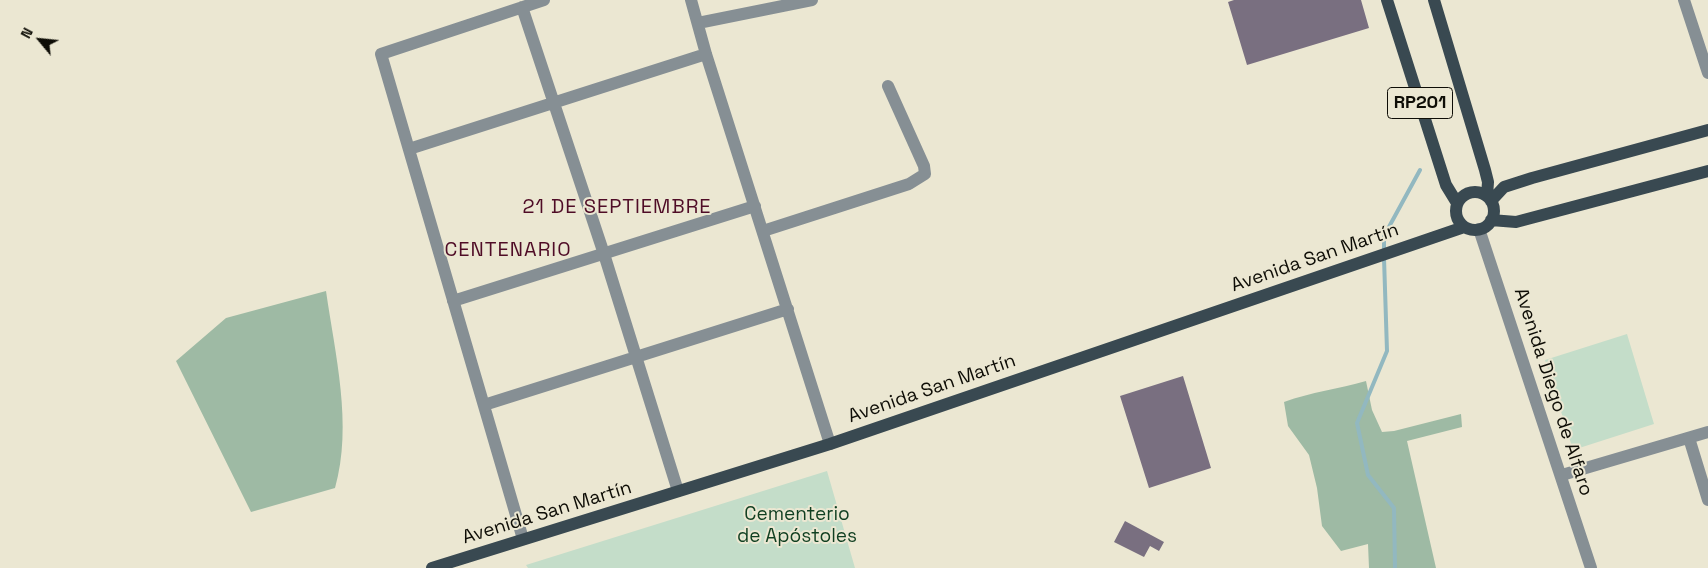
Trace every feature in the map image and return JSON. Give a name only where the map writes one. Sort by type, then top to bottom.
[{"type":"main road","name":"RP201","points":[[1387,0],[1446,185],[1456,208],[1458,220],[1464,227]]},
{"type":"main road","name":"RP201","points":[[1434,0],[1485,170],[1489,198],[1494,210],[1491,220]]},
{"type":"main road","points":[[1441,235],[1462,196],[1470,192],[1479,192],[1489,198],[1504,187],[1532,178],[1708,130]]},
{"type":"main road","points":[[1464,227],[1479,229],[1491,220],[1516,222],[1708,171]]},
{"type":"main road","name":"Avenida San Martín","points":[[432,568],[830,444],[1464,227]]},
{"type":"street","points":[[523,539],[382,54],[544,0]]},
{"type":"street","points":[[691,0],[706,54],[830,444]]},
{"type":"street","points":[[698,24],[812,0]]},
{"type":"street","points":[[1684,0],[1708,73]]},
{"type":"street","points":[[522,7],[604,254],[678,491]]},
{"type":"street","points":[[409,149],[706,54]]},
{"type":"street","points":[[763,231],[909,184],[925,174],[924,166],[888,86]]},
{"type":"street","points":[[454,301],[755,206]]},
{"type":"street","name":"Avenida Diego de Alfaro","points":[[1479,229],[1562,475],[1591,568]]},
{"type":"street","points":[[484,405],[788,309]]},
{"type":"street","points":[[1562,475],[1708,432]]},
{"type":"street","points":[[1689,438],[1708,500]]},
{"type":"green space","points":[[326,291],[341,389],[342,440],[335,488],[251,512],[176,361],[226,318]]},
{"type":"green space","points":[[1627,334],[1654,424],[1573,450],[1545,360]]},
{"type":"green space","points":[[1366,381],[1372,410],[1382,432],[1394,431],[1461,414],[1462,427],[1407,441],[1436,568],[1369,568],[1368,544],[1341,551],[1322,526],[1317,488],[1309,455],[1288,426],[1284,402]]},
{"type":"green space","name":"Cementerio de Apóstoles","points":[[827,471],[855,568],[528,568],[526,565]]},
{"type":"building","points":[[1234,0],[1361,0],[1369,28],[1247,65],[1228,2]]},
{"type":"building","points":[[1183,376],[1211,468],[1149,488],[1120,396]]},
{"type":"building","points":[[1125,521],[1164,542],[1159,551],[1150,546],[1144,557],[1114,542]]},
{"type":"waterway","points":[[1384,251],[1384,236],[1420,170]]},
{"type":"waterway","points":[[1384,258],[1387,351],[1357,423],[1368,475],[1394,508],[1395,568]]},
{"type":"district","name":"21 DE SEPTIEMBRE","points":[[617,208]]},
{"type":"district","name":"CENTENARIO","points":[[508,251]]}]
